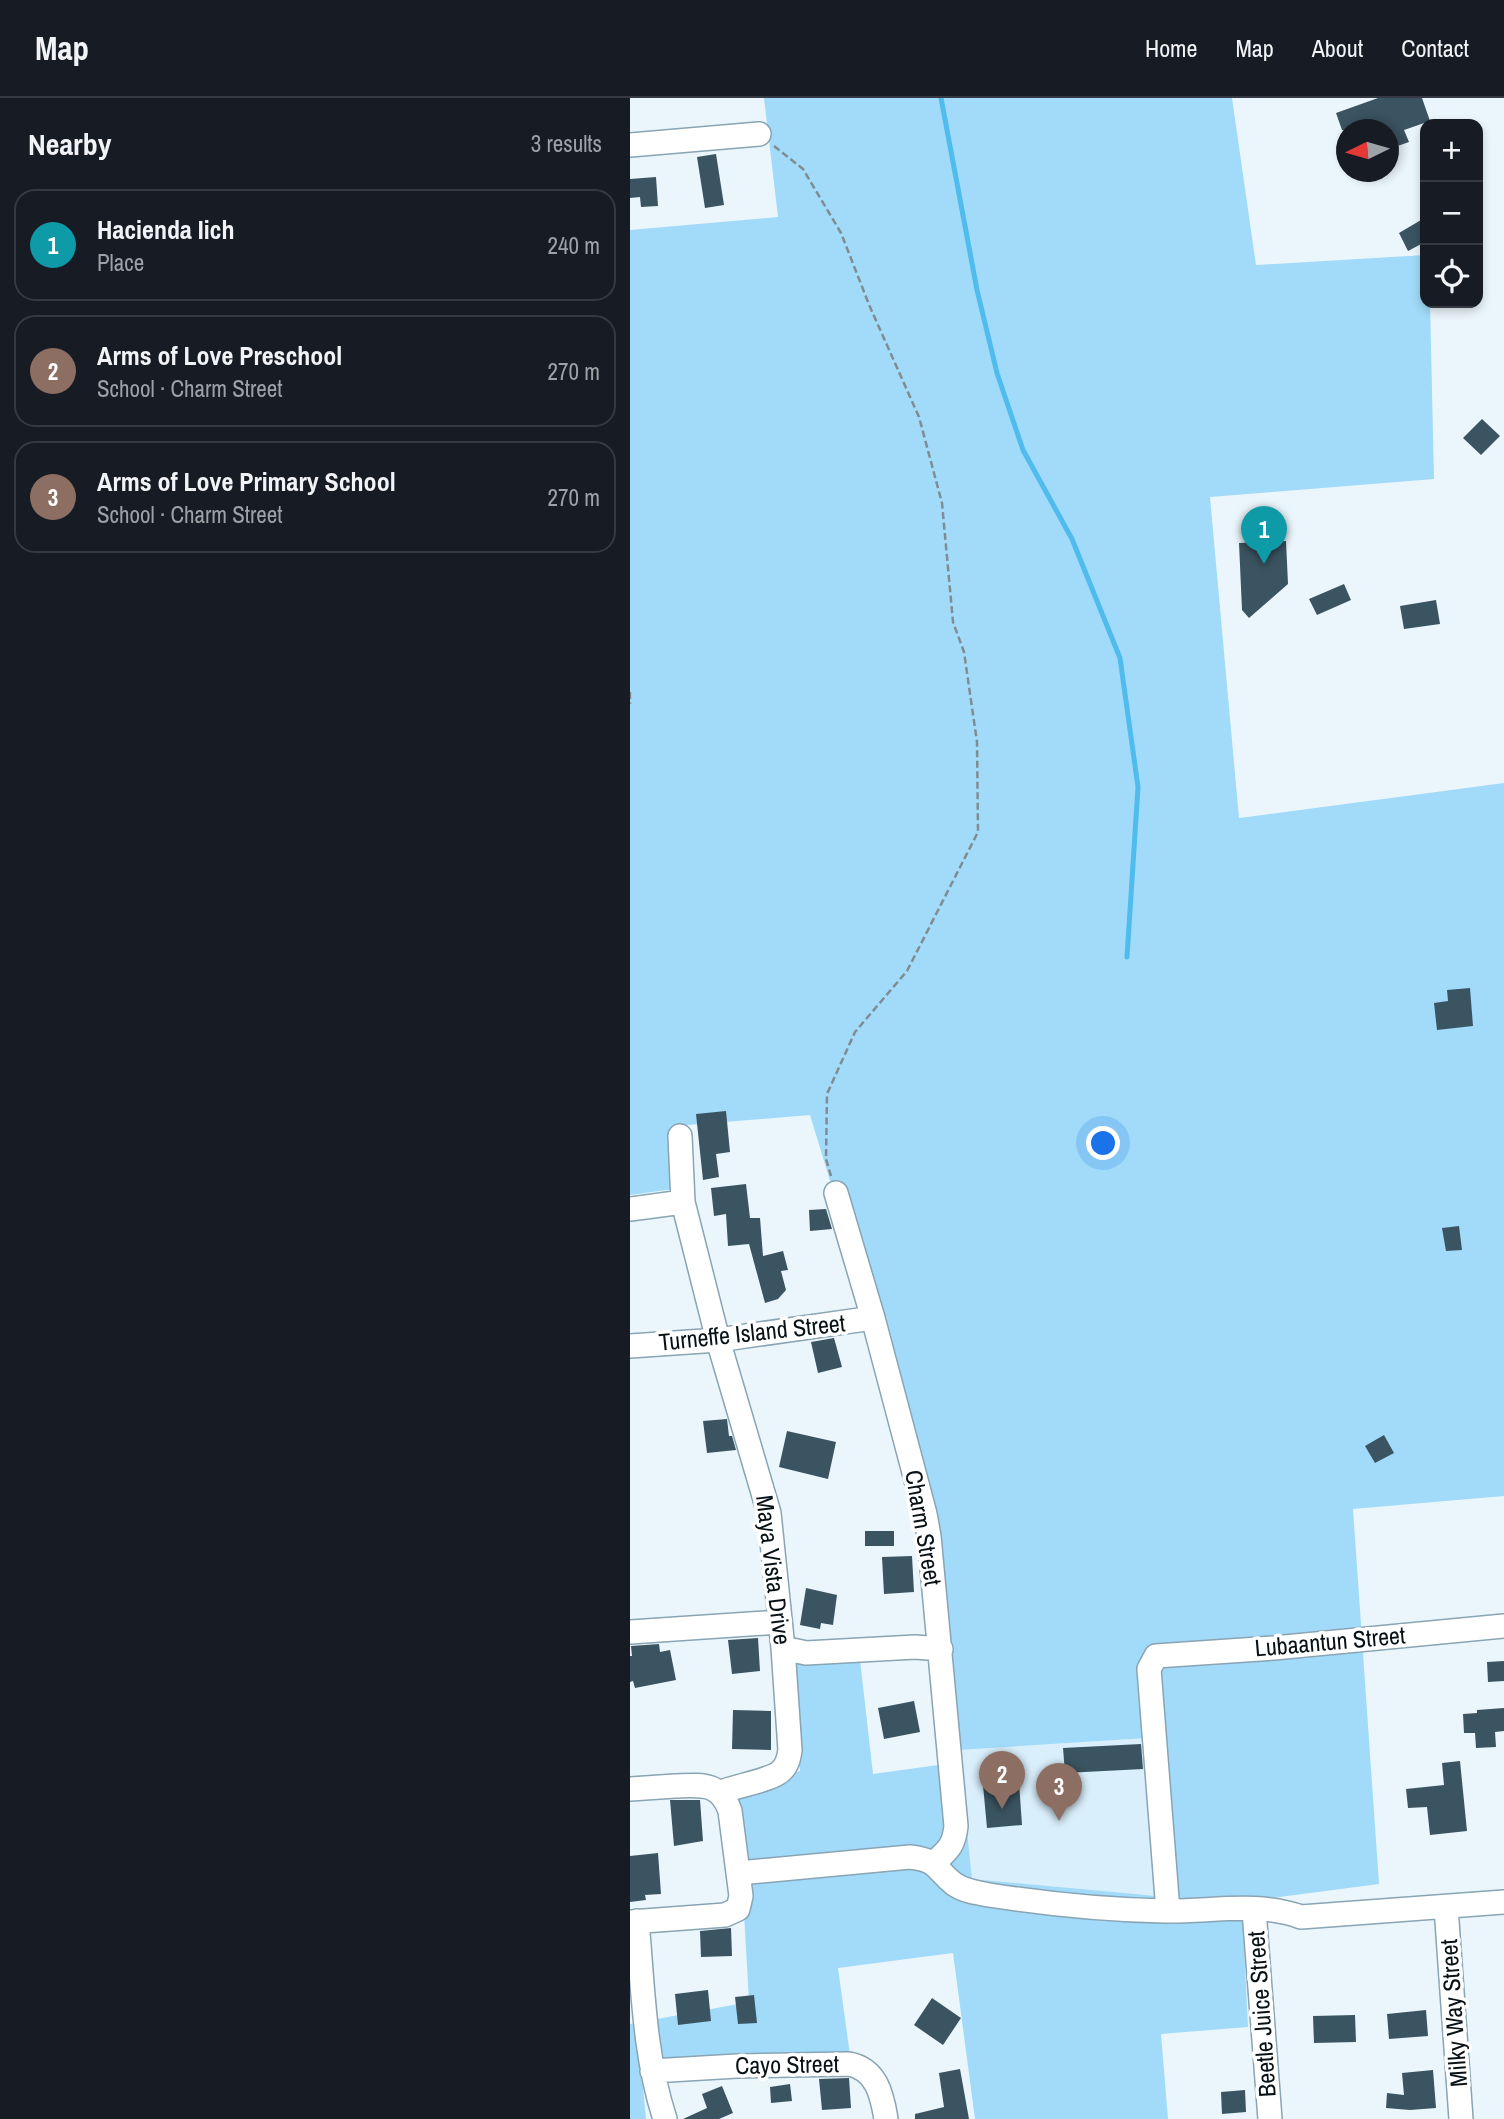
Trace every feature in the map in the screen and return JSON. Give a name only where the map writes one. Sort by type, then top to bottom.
[{"type":"street","points":[[630,145],[759,134]]},
{"type":"street","name":"Maya Vista Drive","points":[[680,1136],[684,1202],[719,1340],[769,1513],[790,1750],[783,1770],[775,1776],[719,1793]]},
{"type":"street","name":"Charm Street","points":[[836,1193],[873,1318],[925,1514],[941,1649],[956,1826],[955,1840],[934,1863]]},
{"type":"street","points":[[630,1209],[684,1202]]},
{"type":"street","name":"Turneffe Island Street","points":[[630,1346],[719,1340],[873,1318]]},
{"type":"street","points":[[630,1632],[780,1622]]},
{"type":"street","name":"Lubaantun Street","points":[[1168,1911],[1149,1669],[1156,1656],[1274,1648],[1504,1626]]},
{"type":"street","points":[[783,1648],[806,1653],[915,1647],[941,1649]]},
{"type":"street","points":[[630,1789],[704,1785],[719,1793],[730,1811],[739,1873],[741,1896],[738,1909],[725,1915],[633,1921],[652,2071],[665,2119]]},
{"type":"street","points":[[739,1873],[895,1857],[922,1858],[934,1863],[954,1884],[967,1891],[1109,1909],[1168,1911],[1230,1907],[1285,1911],[1301,1917],[1504,1902]]},
{"type":"street","points":[[1285,1911],[1304,1901],[1504,1887]]},
{"type":"street","name":"Milky Way Street","points":[[1446,1907],[1461,2119]]},
{"type":"street","name":"Beetle Juice Street","points":[[1254,1910],[1270,2119]]},
{"type":"street","name":"Cayo Street","points":[[652,2071],[737,2066],[860,2066],[869,2071],[878,2086],[886,2119]]},
{"type":"path","points":[[759,134],[803,169],[841,233],[870,307],[919,417],[942,503],[953,622],[964,652],[977,742],[978,832],[907,971],[855,1032],[827,1094],[826,1159],[836,1193]]},
{"type":"path","points":[[630,692],[630,704]]},
{"type":"shaded area","points":[[764,98],[1232,98],[1256,265],[1420,255],[1420,308],[1430,308],[1434,479],[1210,497],[1239,818],[1504,783],[1504,1496],[1353,1509],[1379,1884],[1242,1902],[1248,2027],[1161,2034],[1168,2119],[975,2119],[953,1953],[838,1968],[850,2055],[641,2066],[646,2119],[630,2119],[630,2024],[749,2002],[737,1787],[800,1771],[791,1657],[859,1651],[873,1774],[960,1762],[972,1879],[1157,1896],[1147,1738],[959,1750],[935,1524],[810,1115],[676,1126],[674,1189],[630,1195],[630,230],[778,217]]},
{"type":"shaded area","points":[[1147,1738],[1157,1896],[972,1879],[959,1750]]},
{"type":"building","points":[[1378,98],[1422,98],[1429,119],[1420,119],[1420,124],[1404,130],[1409,142],[1399,146],[1399,119],[1338,119],[1336,113]]},
{"type":"building","points":[[716,154],[724,205],[705,208],[697,157]]},
{"type":"building","points":[[656,177],[658,206],[641,207],[640,197],[630,198],[630,179]]},
{"type":"building","points":[[1420,221],[1420,245],[1408,251],[1399,233]]},
{"type":"building","points":[[1482,419],[1500,436],[1481,455],[1463,438]]},
{"type":"building","points":[[1286,541],[1288,584],[1249,618],[1242,610],[1239,543]]},
{"type":"building","points":[[1344,584],[1351,600],[1317,615],[1309,599]]},
{"type":"building","points":[[1436,600],[1440,624],[1404,629],[1400,606]]},
{"type":"building","points":[[1470,988],[1473,1026],[1437,1030],[1434,1003],[1448,1001],[1447,990]]},
{"type":"building","points":[[726,1111],[730,1152],[716,1154],[719,1177],[703,1180],[696,1114]]},
{"type":"building","points":[[746,1184],[750,1218],[760,1218],[763,1256],[783,1251],[788,1270],[781,1271],[786,1290],[778,1299],[765,1303],[749,1244],[728,1246],[726,1214],[714,1216],[711,1188]]},
{"type":"building","points":[[826,1209],[832,1229],[810,1231],[809,1210]]},
{"type":"building","points":[[1459,1226],[1462,1250],[1446,1251],[1442,1228]]},
{"type":"building","points":[[834,1338],[842,1367],[818,1373],[811,1342]]},
{"type":"building","points":[[727,1419],[729,1436],[732,1436],[736,1450],[707,1453],[703,1421]]},
{"type":"building","points":[[787,1431],[836,1442],[828,1479],[779,1467]]},
{"type":"building","points":[[1384,1435],[1394,1453],[1375,1463],[1365,1446]]},
{"type":"building","points":[[865,1531],[894,1531],[894,1546],[865,1546]]},
{"type":"building","points":[[912,1556],[914,1592],[884,1594],[882,1557]]},
{"type":"building","points":[[806,1588],[837,1595],[833,1625],[821,1623],[820,1629],[800,1625]]},
{"type":"building","points":[[758,1638],[760,1671],[732,1674],[728,1640]]},
{"type":"building","points":[[659,1644],[660,1652],[670,1650],[676,1680],[635,1688],[633,1681],[630,1682],[631,1646]]},
{"type":"building","points":[[1504,1661],[1504,1681],[1488,1682],[1487,1662]]},
{"type":"building","points":[[914,1701],[920,1732],[884,1739],[878,1708]]},
{"type":"building","points":[[1504,1708],[1504,1731],[1495,1732],[1496,1747],[1476,1748],[1475,1733],[1464,1733],[1463,1714]]},
{"type":"building","points":[[733,1710],[771,1711],[771,1750],[732,1749]]},
{"type":"building","points":[[1141,1744],[1143,1769],[1065,1773],[1063,1748]]},
{"type":"building","points":[[1460,1761],[1467,1831],[1430,1835],[1427,1807],[1408,1808],[1406,1789],[1444,1785],[1442,1763]]},
{"type":"building","points":[[1019,1782],[1022,1825],[987,1828],[983,1785]]},
{"type":"building","points":[[670,1800],[700,1800],[703,1841],[674,1846]]},
{"type":"building","points":[[658,1853],[661,1894],[645,1895],[646,1900],[630,1902],[630,1856]]},
{"type":"building","points":[[731,1928],[732,1956],[701,1957],[700,1931]]},
{"type":"building","points":[[708,1990],[711,2021],[678,2025],[675,1994]]},
{"type":"building","points":[[754,1995],[757,2023],[738,2024],[735,1997]]},
{"type":"building","points":[[932,1998],[961,2018],[943,2045],[914,2025]]},
{"type":"building","points":[[1426,2010],[1428,2036],[1389,2039],[1387,2014]]},
{"type":"building","points":[[1355,2015],[1356,2042],[1314,2043],[1313,2016]]},
{"type":"building","points":[[960,2069],[969,2119],[915,2119],[915,2114],[944,2107],[939,2073]]},
{"type":"building","points":[[1433,2070],[1436,2108],[1386,2108],[1387,2093],[1404,2095],[1402,2073]]},
{"type":"building","points":[[849,2078],[851,2108],[822,2110],[819,2079]]},
{"type":"building","points":[[790,2084],[792,2101],[771,2103],[770,2087]]},
{"type":"building","points":[[722,2086],[733,2113],[719,2119],[683,2119],[707,2108],[702,2094]]},
{"type":"building","points":[[1245,2090],[1246,2112],[1222,2114],[1221,2092]]},
{"type":"waterway","points":[[941,98],[977,290],[997,373],[1023,450],[1072,539],[1120,658],[1138,787],[1127,957]]},
{"type":"place","name":"Hacienda Iich","points":[[1264,564]]},
{"type":"place","name":"Arms of Love Preschool","points":[[1002,1809]]},
{"type":"place","name":"Arms of Love Primary School","points":[[1059,1821]]}]
